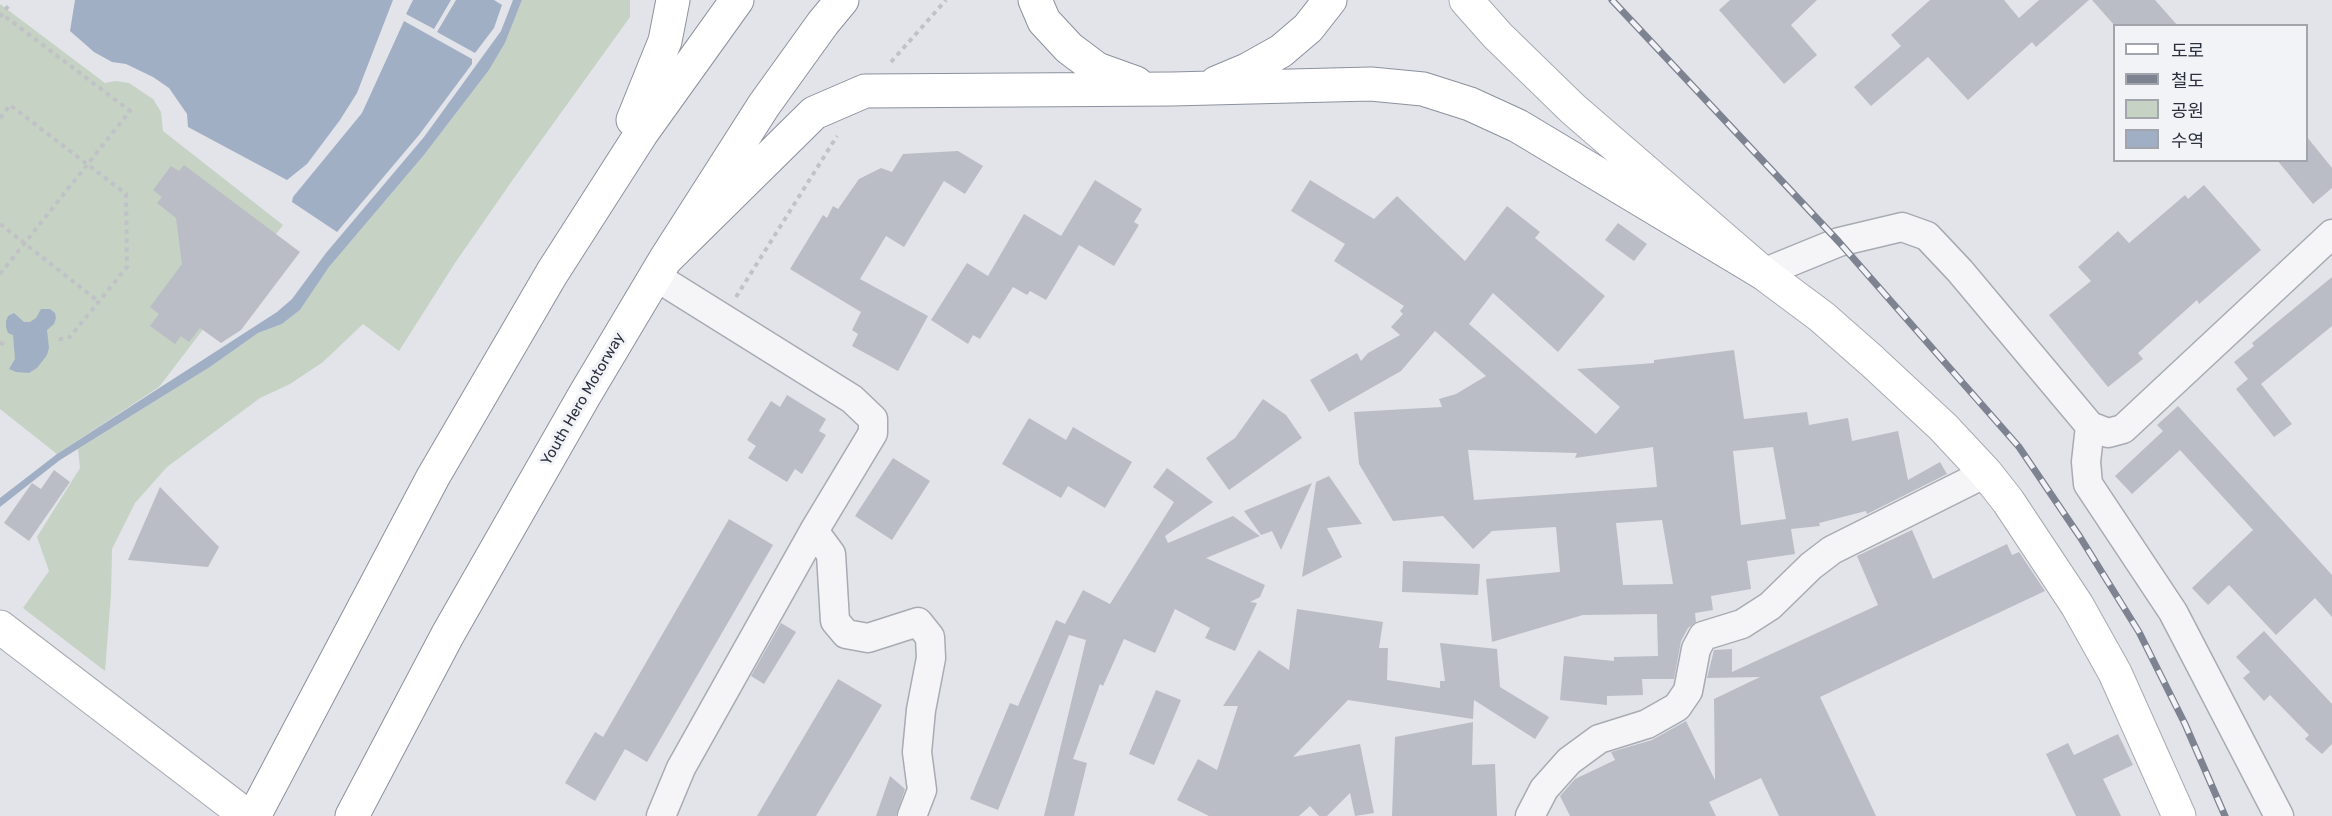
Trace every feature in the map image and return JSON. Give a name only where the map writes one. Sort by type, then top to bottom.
[{"type":"main road","points":[[592,211],[647,90],[665,41],[673,0]]},
{"type":"main road","points":[[254,816],[433,477],[552,273],[641,134],[737,0]]},
{"type":"main road","name":"Youth Hero Motorway","points":[[352,816],[448,634],[660,268],[764,105],[823,22],[842,0]]},
{"type":"main road","points":[[1035,0],[1044,21],[1063,41],[1097,69],[1133,83],[1172,90],[1210,85],[1247,70],[1281,51],[1308,28],[1330,0]]},
{"type":"main road","points":[[1467,0],[1498,36],[1573,109],[1763,273],[1822,317],[1872,361],[1943,428],[1986,473],[2008,501],[2078,605],[2115,673],[2180,816]]},
{"type":"main road","points":[[660,268],[814,113],[865,91],[1172,90],[1371,84],[1423,89],[1470,104],[1518,126],[1763,273]]},
{"type":"main road","points":[[0,627],[247,816]]},
{"type":"street","points":[[1763,273],[1839,242],[1902,227],[1927,236],[1960,271],[2090,426],[2108,433],[2123,429],[2332,234]]},
{"type":"street","points":[[660,268],[723,318],[852,399],[873,419],[873,433],[814,531],[681,768],[661,816]]},
{"type":"street","points":[[2090,426],[2086,462],[2088,484],[2173,612],[2279,816]]},
{"type":"street","points":[[1530,816],[1544,789],[1577,756],[1599,739],[1647,724],[1677,707],[1688,690],[1696,649],[1703,636],[1742,624],[1770,606],[1811,566],[1832,550],[1986,473]]},
{"type":"street","points":[[814,531],[831,554],[835,621],[846,634],[868,638],[918,622],[930,637],[931,658],[921,710],[917,752],[922,790],[912,816]]},
{"type":"path","points":[[865,91],[946,0]]},
{"type":"path","points":[[0,274],[130,111],[1,15],[9,5]]},
{"type":"path","points":[[0,118],[10,105],[126,194],[127,267],[70,337],[56,340]]},
{"type":"path","points":[[723,318],[841,131]]},
{"type":"path","points":[[0,224],[99,302]]},
{"type":"path","points":[[0,343],[8,345]]},
{"type":"green space","points":[[522,0],[630,0],[630,17],[455,263],[399,351],[363,324],[323,362],[290,384],[260,398],[167,467],[135,503],[112,549],[105,671],[23,608],[49,571],[37,537],[80,468],[78,449],[210,367],[258,333],[282,324],[300,310],[329,267],[424,155],[489,70],[505,43]]},
{"type":"green space","points":[[0,4],[105,83],[116,81],[129,83],[153,99],[161,112],[163,131],[283,225],[159,387],[57,454],[0,409]]},
{"type":"water","points":[[75,0],[393,0],[357,93],[307,164],[287,180],[188,127],[187,114],[169,88],[153,77],[126,64],[112,62],[94,52],[70,31]]},
{"type":"water","points":[[413,0],[451,0],[434,29],[406,14]]},
{"type":"water","points":[[456,0],[494,0],[502,5],[494,28],[475,53],[437,32]]},
{"type":"water","points":[[513,0],[522,0],[505,43],[489,70],[424,155],[329,267],[300,310],[282,324],[258,333],[210,367],[60,460],[0,507],[0,498],[57,454],[277,312],[292,299],[326,253],[424,137],[501,31]]},
{"type":"water","points":[[404,21],[472,59],[472,64],[419,135],[337,232],[292,202],[293,197],[362,113]]},
{"type":"water","points":[[41,309],[50,309],[55,313],[56,318],[54,324],[47,330],[49,348],[47,355],[37,368],[29,373],[9,369],[15,359],[13,335],[8,333],[6,327],[8,316],[14,313],[24,322],[30,322],[36,318]]},
{"type":"building","points":[[1730,0],[1817,0],[1791,25],[1817,55],[1784,84],[1719,10]]},
{"type":"building","points":[[1930,0],[2004,0],[2019,18],[2039,0],[2089,0],[2036,47],[2032,42],[1968,100],[1928,57],[1871,106],[1854,87],[1901,46],[1891,35]]},
{"type":"building","points":[[2092,0],[2155,0],[2176,24],[2113,24]]},
{"type":"building","points":[[2308,138],[2332,168],[2332,188],[2313,204],[2279,162],[2308,162]]},
{"type":"building","points":[[958,151],[983,166],[965,194],[944,181],[904,247],[886,236],[860,279],[928,316],[898,371],[852,346],[858,334],[852,330],[861,312],[790,269],[823,215],[827,218],[833,206],[838,209],[859,179],[881,168],[892,172],[903,154]]},
{"type":"building","points":[[184,165],[300,252],[241,330],[221,343],[200,328],[189,342],[181,336],[175,344],[150,326],[159,314],[150,307],[182,264],[176,218],[157,203],[162,197],[153,190],[171,166],[179,171]]},
{"type":"building","points":[[1095,180],[1142,209],[1134,222],[1139,225],[1114,266],[1079,245],[1046,300],[1030,291],[1027,295],[1013,287],[980,339],[973,335],[968,344],[931,320],[967,263],[988,276],[1024,214],[1061,236]]},
{"type":"building","points":[[1310,180],[1374,219],[1397,196],[1465,261],[1507,206],[1540,232],[1535,238],[1605,296],[1558,352],[1493,293],[1469,324],[1596,434],[1620,407],[1577,369],[1654,363],[1654,360],[1734,350],[1744,419],[1807,412],[1809,425],[1848,418],[1852,441],[1898,431],[1908,480],[1940,462],[1947,474],[1867,514],[1866,511],[1819,523],[1820,526],[1791,529],[1795,554],[1747,561],[1751,589],[1711,596],[1713,610],[1695,613],[1696,622],[1688,628],[1681,641],[1674,679],[1642,679],[1643,695],[1607,696],[1607,705],[1560,700],[1564,656],[1614,661],[1614,657],[1658,656],[1657,614],[1583,615],[1492,642],[1486,579],[1560,572],[1556,527],[1492,531],[1473,549],[1443,516],[1393,521],[1359,464],[1354,412],[1442,407],[1439,399],[1456,394],[1486,376],[1435,331],[1401,371],[1329,412],[1310,380],[1357,353],[1361,361],[1368,353],[1400,335],[1391,327],[1403,314],[1400,311],[1404,306],[1334,261],[1345,244],[1291,211]],"holes":[[[1653,447],[1657,487],[1474,500],[1468,450],[1577,453],[1575,458]],[[1773,447],[1786,519],[1741,525],[1733,451]],[[1662,520],[1673,584],[1623,585],[1616,523]]]},
{"type":"building","points":[[2204,185],[2261,250],[2199,304],[2197,300],[2138,353],[2143,359],[2108,387],[2049,315],[2091,281],[2078,267],[2118,231],[2129,243],[2185,195],[2188,199]]},
{"type":"building","points":[[1618,223],[1647,244],[1634,261],[1605,240]]},
{"type":"building","points":[[2332,277],[2332,326],[2261,384],[2292,424],[2274,437],[2236,389],[2248,379],[2234,362],[2254,346],[2252,343]]},
{"type":"building","points":[[787,395],[826,419],[819,431],[826,435],[802,474],[795,469],[787,482],[748,458],[756,446],[747,440],[771,401],[780,407]]},
{"type":"building","points":[[1263,399],[1286,415],[1302,438],[1229,490],[1206,458],[1235,438]]},
{"type":"building","points":[[2178,406],[2332,575],[2332,617],[2315,598],[2276,635],[2229,585],[2208,605],[2192,588],[2253,530],[2180,450],[2132,494],[2115,476],[2163,431],[2157,425]]},
{"type":"building","points":[[1029,418],[1066,440],[1073,427],[1132,462],[1105,508],[1068,486],[1061,498],[1002,464]]},
{"type":"building","points":[[893,458],[930,481],[892,540],[855,516]]},
{"type":"building","points":[[1167,468],[1213,502],[1165,536],[1168,543],[1233,516],[1260,536],[1206,558],[1265,585],[1260,597],[1250,602],[1257,603],[1235,651],[1205,638],[1210,628],[1175,609],[1155,653],[1124,639],[1103,686],[1100,684],[1073,759],[1087,763],[1074,816],[1044,816],[1086,640],[1069,635],[998,810],[970,799],[1010,703],[1018,706],[1056,620],[1065,624],[1083,590],[1110,604],[1174,502],[1153,487]]},
{"type":"building","points":[[54,470],[70,482],[29,541],[4,523],[32,483],[41,489]]},
{"type":"building","points":[[1329,476],[1362,524],[1327,528],[1342,557],[1302,577],[1316,482]]},
{"type":"building","points":[[1312,483],[1281,550],[1272,531],[1261,535],[1244,511]]},
{"type":"building","points":[[160,487],[219,547],[208,567],[128,560]]},
{"type":"building","points":[[729,519],[773,545],[647,762],[625,749],[595,801],[565,783],[595,732],[603,737]]},
{"type":"building","points":[[1912,530],[1933,579],[2007,544],[2012,555],[2019,552],[2045,591],[1820,697],[1876,816],[1779,816],[1761,778],[1709,802],[1716,816],[1570,816],[1560,796],[1575,779],[1615,760],[1611,752],[1652,740],[1686,721],[1715,780],[1714,699],[1760,677],[1707,678],[1714,650],[1732,649],[1732,672],[1878,605],[1857,556]]},
{"type":"building","points":[[1403,561],[1480,564],[1478,595],[1402,592]]},
{"type":"building","points":[[1297,609],[1383,622],[1379,648],[1388,648],[1387,680],[1440,688],[1440,681],[1445,681],[1440,643],[1497,649],[1500,687],[1549,717],[1535,739],[1474,700],[1473,719],[1348,700],[1293,757],[1360,744],[1374,813],[1355,816],[1350,793],[1327,816],[1319,816],[1310,806],[1299,816],[1209,816],[1177,800],[1198,759],[1217,770],[1238,706],[1223,706],[1259,650],[1289,670]]},
{"type":"building","points":[[781,623],[796,632],[764,684],[751,676]]},
{"type":"building","points":[[2264,631],[2332,704],[2332,744],[2322,754],[2305,739],[2309,735],[2270,695],[2264,701],[2243,678],[2250,672],[2236,657]]},
{"type":"building","points":[[838,679],[882,705],[816,816],[757,816]]},
{"type":"building","points":[[1156,690],[1181,700],[1154,765],[1129,754]]},
{"type":"building","points":[[1473,722],[1472,765],[1495,764],[1497,816],[1392,816],[1395,737]]},
{"type":"building","points":[[2118,734],[2133,765],[2103,779],[2121,816],[2076,816],[2046,754],[2068,743],[2074,755]]},
{"type":"building","points":[[890,776],[905,789],[896,816],[876,816]]},
{"type":"railway","points":[[1612,0],[1839,242],[2019,447],[2080,537],[2139,632],[2185,724],[2225,816]]}]
